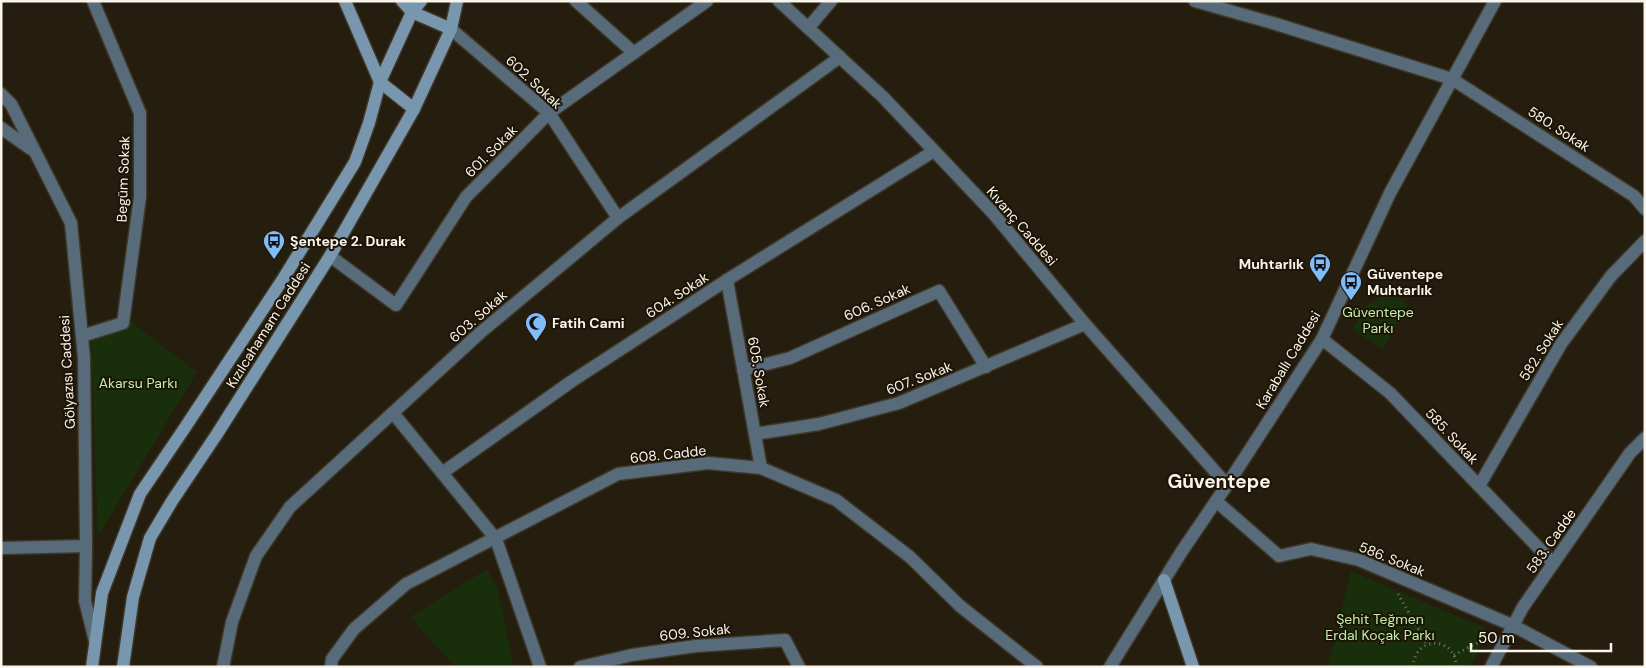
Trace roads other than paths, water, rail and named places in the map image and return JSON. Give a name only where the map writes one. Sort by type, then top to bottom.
[{"type":"main road","points":[[345,1],[380,82],[414,109]]},
{"type":"main road","points":[[402,1],[412,12],[451,29]]},
{"type":"main road","name":"Kızılcahamam Caddesi","points":[[92,667],[102,593],[140,494],[283,280],[355,162],[369,123],[380,82],[412,12],[421,1]]},
{"type":"main road","name":"Kızılcahamam Caddesi","points":[[123,667],[133,597],[150,538],[330,256],[396,143],[451,29],[457,1]]},
{"type":"main road","points":[[1164,580],[1193,667]]},
{"type":"street","name":"Begüm Sokak","points":[[82,336],[123,323],[140,197],[140,113],[92,1]]},
{"type":"street","points":[[576,1],[634,53]]},
{"type":"street","name":"601. Sokak","points":[[330,256],[396,305],[466,197],[549,114],[707,1]]},
{"type":"street","name":"Kıvanç Caddesi","points":[[779,1],[883,97],[992,212],[1085,324],[1227,485]]},
{"type":"street","points":[[808,28],[831,1]]},
{"type":"street","name":"580. Sokak","points":[[1195,1],[1276,24],[1452,79],[1634,196],[1645,209]]},
{"type":"street","name":"Karaballı Caddesi","points":[[1110,667],[1164,580],[1322,339],[1390,193],[1495,1]]},
{"type":"street","name":"602. Sokak","points":[[451,29],[549,114],[618,218]]},
{"type":"street","name":"603. Sokak","points":[[223,667],[232,622],[256,556],[290,507],[481,332],[618,218],[840,57]]},
{"type":"street","points":[[1,94],[11,104],[33,150]]},
{"type":"street","name":"Gölyazısı Caddesi","points":[[1,128],[33,150],[70,223],[84,358],[85,601],[95,640]]},
{"type":"street","name":"604. Sokak","points":[[442,473],[572,381],[727,280],[934,151]]},
{"type":"street","name":"582. Sokak","points":[[1479,486],[1561,344],[1611,276],[1645,242]]},
{"type":"street","name":"605. Sokak","points":[[727,280],[761,468]]},
{"type":"street","name":"606. Sokak","points":[[743,370],[790,358],[938,291],[986,367]]},
{"type":"street","name":"607. Sokak","points":[[755,434],[819,424],[899,403],[1085,324]]},
{"type":"street","name":"585. Sokak","points":[[1322,339],[1390,393],[1553,564]]},
{"type":"street","points":[[393,413],[496,538],[540,667]]},
{"type":"street","name":"583. Cadde","points":[[1491,667],[1512,625],[1553,564],[1630,453],[1645,438]]},
{"type":"street","name":"608. Cadde","points":[[330,667],[332,659],[354,629],[406,584],[618,474],[708,463],[761,468],[836,500],[910,557],[960,606],[1037,667]]},
{"type":"street","name":"586. Sokak","points":[[1216,501],[1279,556],[1311,549],[1359,560],[1512,625],[1591,667]]},
{"type":"street","points":[[1,548],[86,546]]},
{"type":"street","name":"609. Sokak","points":[[580,667],[632,655],[696,646],[785,640],[800,667]]},
{"type":"place","name":"Şentepe 2. Durak","points":[[274,260]]},
{"type":"place","name":"Muhtarlık","points":[[1320,283]]},
{"type":"place","name":"Güventepe Muhtarlık","points":[[1351,301]]},
{"type":"place","name":"Fatih Cami","points":[[536,342]]},
{"type":"district","name":"Güventepe","points":[[1219,481]]},
{"type":"park label","name":"Güventepe Parkı","points":[[1378,320]]},
{"type":"park label","name":"Akarsu Parkı","points":[[138,383]]},
{"type":"park label","name":"Şehit Teğmen Erdal Koçak Parkı","points":[[1380,628]]}]
